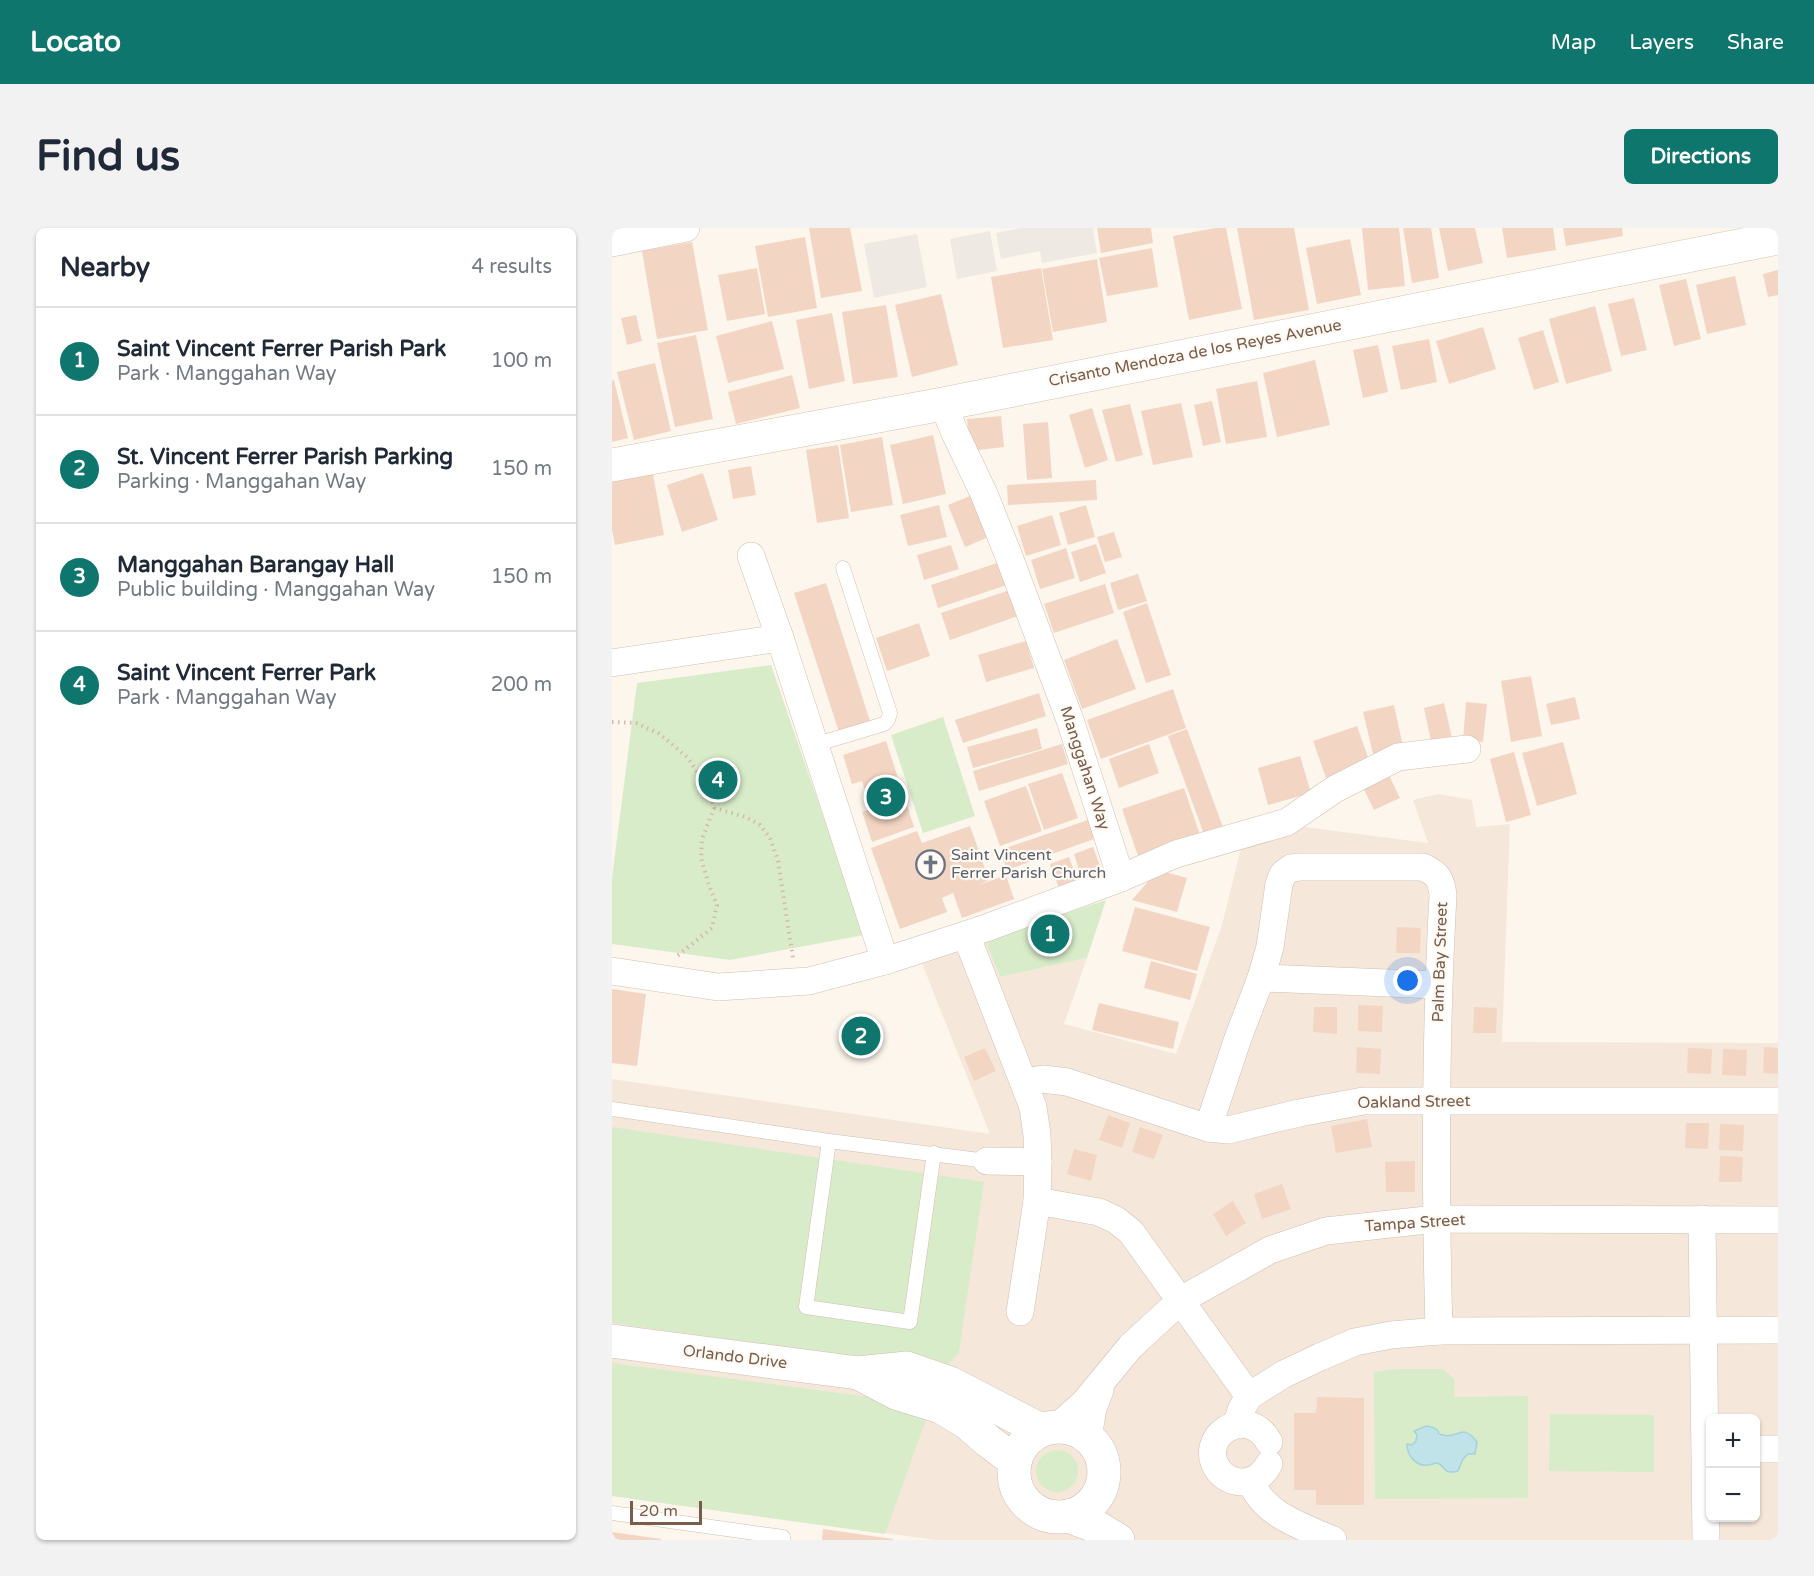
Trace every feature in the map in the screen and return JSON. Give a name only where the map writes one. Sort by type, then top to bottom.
[{"type":"main road","name":"Crisanto Mendoza de los Reyes Avenue","points":[[612,465],[943,404],[1778,238]]},
{"type":"main road","name":"Orlando Drive","points":[[612,1341],[858,1373],[907,1368],[950,1383],[1049,1429]]},
{"type":"main road","name":"Orlando Drive","points":[[858,1373],[896,1393],[941,1407],[966,1422],[1015,1461]]},
{"type":"main road","points":[[1068,1427],[1088,1438],[1097,1447],[1104,1472],[1102,1485],[1088,1506],[1079,1513],[1053,1517],[1038,1512],[1026,1503],[1018,1491],[1014,1476],[1015,1461],[1020,1448],[1029,1437],[1049,1429],[1068,1427]]},
{"type":"main road","points":[[1096,1497],[1103,1519],[1118,1539]]},
{"type":"main road","points":[[1068,1516],[1095,1526],[1118,1539]]},
{"type":"street","points":[[612,243],[686,228]]},
{"type":"street","name":"Manggahan Way","points":[[943,404],[984,494],[1012,565],[1070,720],[1121,878]]},
{"type":"street","points":[[751,556],[885,961]]},
{"type":"street","points":[[612,663],[780,638]]},
{"type":"street","points":[[612,971],[718,987],[809,981],[885,961],[986,928],[1121,878],[1176,854],[1287,822],[1335,789],[1398,757],[1467,749]]},
{"type":"street","name":"Palm Bay Street","points":[[1209,1128],[1238,1038],[1261,978],[1270,947],[1279,884],[1283,874],[1291,868],[1424,867],[1434,872],[1441,883],[1443,895],[1438,985],[1436,1101],[1439,1331]]},
{"type":"street","points":[[970,945],[1033,1107],[1037,1135],[1037,1201],[1020,1312]]},
{"type":"street","points":[[1261,978],[1438,985]]},
{"type":"street","name":"Oakland Street","points":[[1024,1082],[1043,1079],[1067,1082],[1209,1128],[1228,1130],[1363,1101],[1778,1101]]},
{"type":"street","points":[[987,1161],[1038,1162]]},
{"type":"street","points":[[1037,1201],[1099,1212],[1116,1220],[1131,1232],[1249,1396]]},
{"type":"street","name":"Tampa Street","points":[[1049,1429],[1084,1403],[1131,1346],[1181,1300],[1270,1250],[1326,1231],[1436,1219],[1778,1220]]},
{"type":"street","points":[[1702,1220],[1707,1414]]},
{"type":"street","points":[[1237,1424],[1241,1410],[1249,1396],[1284,1374],[1355,1342],[1391,1335],[1439,1331],[1778,1330]]},
{"type":"street","name":"Tampa Street","points":[[1088,1438],[1093,1408],[1103,1381]]},
{"type":"street","points":[[1263,1462],[1238,1482],[1225,1477],[1220,1472],[1214,1461],[1213,1447],[1219,1434],[1224,1430],[1237,1424],[1256,1427],[1261,1431],[1263,1462],[1254,1490],[1269,1508],[1333,1540]]},
{"type":"street","points":[[1760,1449],[1778,1449]]},
{"type":"street","points":[[1706,1540],[1708,1468]]},
{"type":"lane","points":[[814,745],[884,724],[890,713],[843,568]]},
{"type":"lane","points":[[612,1109],[829,1141],[987,1161]]},
{"type":"lane","points":[[829,1141],[806,1307],[910,1322],[933,1154]]},
{"type":"lane","points":[[612,1513],[783,1537],[783,1540]]},
{"type":"path","points":[[612,722],[636,723],[658,733],[672,744],[688,758],[710,790],[714,807],[702,839],[701,858],[717,904],[712,928],[651,977]]},
{"type":"path","points":[[714,807],[746,817],[760,825],[770,838],[780,870],[792,947],[794,982]]},
{"type":"shaded area","points":[[1020,228],[1093,228],[1097,253],[1042,263],[1040,251],[1001,259],[996,233]]},
{"type":"shaded area","points":[[990,231],[997,271],[957,279],[950,239]]},
{"type":"shaded area","points":[[917,234],[927,287],[874,298],[864,244]]},
{"type":"shaded area","points":[[1438,794],[1472,800],[1476,827],[1510,824],[1502,1042],[1778,1043],[1778,1540],[936,1540],[612,1496],[612,1079],[990,1134],[921,961],[985,940],[1000,977],[1087,958],[1064,1024],[1176,1054],[1222,925],[1242,844],[1297,826],[1428,843],[1413,800]]},
{"type":"green space","points":[[771,665],[864,935],[730,960],[612,944],[612,878],[637,683]]},
{"type":"green space","points":[[943,717],[975,816],[923,833],[891,735]]},
{"type":"green space","points":[[1106,900],[1087,958],[1000,977],[985,940]]},
{"type":"green space","points":[[612,1127],[984,1182],[959,1352],[944,1370],[612,1323]]},
{"type":"green space","points":[[612,1363],[884,1399],[893,1407],[926,1420],[885,1534],[612,1496]]},
{"type":"green space","points":[[1396,1369],[1443,1369],[1455,1380],[1454,1397],[1528,1396],[1528,1498],[1375,1499],[1374,1372]]},
{"type":"green space","points":[[1550,1414],[1654,1415],[1654,1472],[1549,1471]]},
{"type":"green space","points":[[1057,1450],[1072,1456],[1078,1471],[1072,1486],[1057,1492],[1042,1486],[1036,1471],[1042,1456]]},
{"type":"water","points":[[1426,1426],[1435,1429],[1439,1434],[1448,1436],[1460,1432],[1467,1433],[1477,1442],[1475,1454],[1468,1454],[1458,1471],[1453,1472],[1446,1471],[1437,1463],[1424,1465],[1416,1462],[1410,1456],[1407,1444],[1412,1445],[1416,1441],[1417,1435],[1414,1431]]},
{"type":"building","points":[[809,228],[850,228],[862,291],[821,298]]},
{"type":"building","points":[[1097,228],[1151,228],[1153,243],[1101,253]]},
{"type":"building","points":[[1226,228],[1242,309],[1189,320],[1173,236]]},
{"type":"building","points":[[1237,228],[1294,228],[1309,310],[1254,320]]},
{"type":"building","points":[[1362,228],[1399,228],[1405,286],[1368,290]]},
{"type":"building","points":[[1403,228],[1431,228],[1439,278],[1412,283]]},
{"type":"building","points":[[1439,228],[1475,228],[1483,263],[1448,271]]},
{"type":"building","points":[[1502,228],[1553,228],[1556,250],[1507,258]]},
{"type":"building","points":[[1563,228],[1622,228],[1623,236],[1566,246]]},
{"type":"building","points":[[805,237],[817,308],[768,317],[755,246]]},
{"type":"building","points":[[1350,239],[1361,295],[1317,304],[1306,248]]},
{"type":"building","points":[[692,242],[708,330],[657,339],[642,251]]},
{"type":"building","points":[[1152,248],[1158,287],[1107,296],[1099,258]]},
{"type":"building","points":[[1097,259],[1107,322],[1053,332],[1042,269]]},
{"type":"building","points":[[757,268],[765,314],[727,321],[718,275]]},
{"type":"building","points":[[1041,268],[1053,340],[1003,348],[991,277]]},
{"type":"building","points":[[1778,270],[1778,295],[1768,297],[1763,274]]},
{"type":"building","points":[[1735,276],[1746,325],[1707,334],[1696,285]]},
{"type":"building","points":[[1686,279],[1701,339],[1674,346],[1659,285]]},
{"type":"building","points":[[941,294],[958,365],[912,377],[895,305]]},
{"type":"building","points":[[1634,298],[1647,350],[1621,356],[1608,304]]},
{"type":"building","points":[[886,305],[898,377],[853,384],[842,312]]},
{"type":"building","points":[[1595,306],[1612,371],[1566,384],[1549,319]]},
{"type":"building","points":[[832,313],[845,381],[809,389],[796,320]]},
{"type":"building","points":[[636,315],[642,341],[627,345],[621,318]]},
{"type":"building","points":[[772,321],[784,369],[728,383],[716,336]]},
{"type":"building","points":[[1483,327],[1496,369],[1449,384],[1436,341]]},
{"type":"building","points":[[1543,330],[1559,382],[1534,390],[1518,338]]},
{"type":"building","points":[[696,335],[713,419],[675,427],[657,343]]},
{"type":"building","points":[[1429,339],[1437,382],[1401,390],[1392,346]]},
{"type":"building","points":[[1378,345],[1388,392],[1363,398],[1353,350]]},
{"type":"building","points":[[1315,360],[1330,425],[1277,437],[1263,373]]},
{"type":"building","points":[[655,363],[671,431],[634,440],[617,372]]},
{"type":"building","points":[[792,375],[800,408],[736,424],[728,392]]},
{"type":"building","points":[[614,380],[628,438],[612,442],[612,381]]},
{"type":"building","points":[[1257,381],[1267,437],[1226,444],[1216,389]]},
{"type":"building","points":[[1212,401],[1221,442],[1203,446],[1194,405]]},
{"type":"building","points":[[1181,403],[1193,457],[1153,465],[1141,411]]},
{"type":"building","points":[[1130,404],[1143,455],[1116,462],[1102,410]]},
{"type":"building","points":[[1092,408],[1108,460],[1085,468],[1069,415]]},
{"type":"building","points":[[1001,416],[1004,447],[971,451],[967,419]]},
{"type":"building","points":[[1048,422],[1052,478],[1027,480],[1023,424]]},
{"type":"building","points":[[933,435],[946,494],[903,504],[890,445]]},
{"type":"building","points":[[882,437],[893,505],[851,512],[840,445]]},
{"type":"building","points":[[838,445],[849,518],[817,523],[806,450]]},
{"type":"building","points":[[751,466],[756,495],[733,499],[728,470]]},
{"type":"building","points":[[703,473],[718,520],[682,532],[667,485]]},
{"type":"building","points":[[653,474],[664,535],[615,545],[612,530],[612,481]]},
{"type":"building","points":[[1096,480],[1097,500],[1008,505],[1007,485]]},
{"type":"building","points":[[975,494],[991,536],[965,547],[948,505]]},
{"type":"building","points":[[939,505],[947,537],[908,546],[900,515]]},
{"type":"building","points":[[1086,505],[1095,537],[1068,545],[1059,513]]},
{"type":"building","points":[[1052,515],[1061,545],[1026,556],[1017,526]]},
{"type":"building","points":[[1114,532],[1122,557],[1105,562],[1097,537]]},
{"type":"building","points":[[1096,544],[1106,573],[1080,582],[1071,552]]},
{"type":"building","points":[[951,545],[959,569],[924,580],[917,555]]},
{"type":"building","points":[[1066,548],[1075,578],[1040,589],[1031,560]]},
{"type":"building","points":[[1000,562],[1007,585],[938,608],[931,585]]},
{"type":"building","points":[[1138,574],[1147,601],[1118,610],[1110,583]]},
{"type":"building","points":[[826,583],[870,721],[839,732],[794,593]]},
{"type":"building","points":[[1105,584],[1114,613],[1054,633],[1044,604]]},
{"type":"building","points":[[1013,589],[1021,615],[950,640],[941,613]]},
{"type":"building","points":[[1147,603],[1171,675],[1146,683],[1123,612]]},
{"type":"building","points":[[919,623],[930,656],[887,671],[876,638]]},
{"type":"building","points":[[1117,639],[1136,689],[1082,709],[1064,660]]},
{"type":"building","points":[[1026,641],[1034,668],[986,682],[978,655]]},
{"type":"building","points":[[1531,676],[1542,736],[1511,742],[1501,681]]},
{"type":"building","points":[[1173,689],[1186,728],[1101,759],[1087,720]]},
{"type":"building","points":[[1039,693],[1046,716],[963,743],[955,720]]},
{"type":"building","points":[[1575,697],[1580,719],[1551,725],[1546,704]]},
{"type":"building","points":[[1466,702],[1487,704],[1483,742],[1463,740]]},
{"type":"building","points":[[1444,703],[1453,742],[1432,746],[1424,708]]},
{"type":"building","points":[[1394,705],[1404,751],[1374,758],[1363,712]]},
{"type":"building","points":[[1357,726],[1370,763],[1326,778],[1313,741]]},
{"type":"building","points":[[1037,728],[1042,749],[973,768],[967,747]]},
{"type":"building","points":[[1187,729],[1224,830],[1205,837],[1168,736]]},
{"type":"building","points":[[886,741],[914,827],[872,842],[862,812],[871,809],[862,781],[852,784],[843,755]]},
{"type":"building","points":[[1563,742],[1577,794],[1537,806],[1522,753]]},
{"type":"building","points":[[1062,744],[1068,764],[979,791],[973,771]]},
{"type":"building","points":[[1149,744],[1159,773],[1119,788],[1109,759]]},
{"type":"building","points":[[1514,752],[1531,815],[1506,822],[1490,759]]},
{"type":"building","points":[[1300,756],[1311,793],[1268,805],[1258,768]]},
{"type":"building","points":[[1385,767],[1400,798],[1374,810],[1359,779]]},
{"type":"building","points":[[1062,773],[1078,818],[1044,830],[1028,784]]},
{"type":"building","points":[[1026,786],[1042,831],[1000,846],[984,801]]},
{"type":"building","points":[[1184,788],[1200,835],[1138,856],[1122,809]]},
{"type":"building","points":[[1091,819],[1097,838],[1007,870],[1000,850]]},
{"type":"building","name":"Saint Vincent Ferrer Parish Church","points":[[970,826],[989,880],[976,886],[1006,875],[1014,899],[962,918],[953,893],[942,898],[947,912],[900,929],[871,848],[917,831],[922,843]]},
{"type":"building","points":[[1093,847],[1102,871],[1082,879],[1074,854]]},
{"type":"building","points":[[1069,857],[1078,881],[1059,888],[1050,864]]},
{"type":"building","points":[[1158,870],[1187,878],[1177,912],[1132,900]]},
{"type":"building","points":[[1135,907],[1210,927],[1197,971],[1122,951]]},
{"type":"building","points":[[1397,927],[1421,928],[1420,953],[1396,953]]},
{"type":"building","points":[[1151,961],[1197,974],[1190,1000],[1144,988]]},
{"type":"building","points":[[612,989],[646,994],[637,1066],[612,1063]]},
{"type":"building","points":[[1099,1003],[1179,1022],[1173,1049],[1092,1030]]},
{"type":"building","points":[[1358,1005],[1383,1006],[1382,1032],[1358,1031]]},
{"type":"building","points":[[1314,1007],[1337,1007],[1337,1034],[1313,1032]]},
{"type":"building","points":[[1474,1007],[1497,1008],[1496,1033],[1473,1033]]},
{"type":"building","points":[[1357,1047],[1381,1049],[1380,1074],[1356,1073]]},
{"type":"building","points":[[1764,1047],[1778,1048],[1778,1074],[1763,1073]]},
{"type":"building","points":[[985,1048],[996,1071],[974,1081],[964,1057]]},
{"type":"building","points":[[1688,1048],[1712,1049],[1711,1074],[1687,1073]]},
{"type":"building","points":[[1723,1049],[1747,1050],[1746,1076],[1722,1075]]},
{"type":"building","points":[[1108,1115],[1130,1123],[1122,1148],[1099,1140]]},
{"type":"building","points":[[1367,1119],[1372,1147],[1336,1153],[1331,1126]]},
{"type":"building","points":[[1686,1123],[1709,1123],[1708,1149],[1685,1148]]},
{"type":"building","points":[[1720,1124],[1744,1125],[1743,1151],[1719,1150]]},
{"type":"building","points":[[1140,1127],[1163,1135],[1154,1159],[1132,1152]]},
{"type":"building","points":[[1074,1149],[1097,1155],[1091,1181],[1067,1174]]},
{"type":"building","points":[[1720,1156],[1743,1157],[1742,1182],[1719,1182]]},
{"type":"building","points":[[1415,1161],[1415,1192],[1386,1192],[1385,1162]]},
{"type":"building","points":[[1282,1184],[1291,1209],[1262,1219],[1254,1194]]},
{"type":"building","points":[[1233,1201],[1246,1223],[1226,1236],[1213,1214]]},
{"type":"building","points":[[1317,1397],[1364,1398],[1364,1505],[1316,1505],[1316,1490],[1294,1490],[1294,1413],[1316,1413]]},
{"type":"building","points":[[823,1529],[893,1539],[893,1540],[822,1540]]},
{"type":"building","points":[[612,1532],[661,1539],[661,1540],[612,1540]]},
{"type":"place","name":"Saint Vincent Ferrer Park","points":[[718,780]]},
{"type":"place","name":"Manggahan Barangay Hall","points":[[886,797]]},
{"type":"place","name":"Saint Vincent Ferrer Parish Church","points":[[930,864]]},
{"type":"place","name":"Saint Vincent Ferrer Parish Park","points":[[1050,934]]},
{"type":"place","name":"St. Vincent Ferrer Parish Parking","points":[[861,1036]]}]
